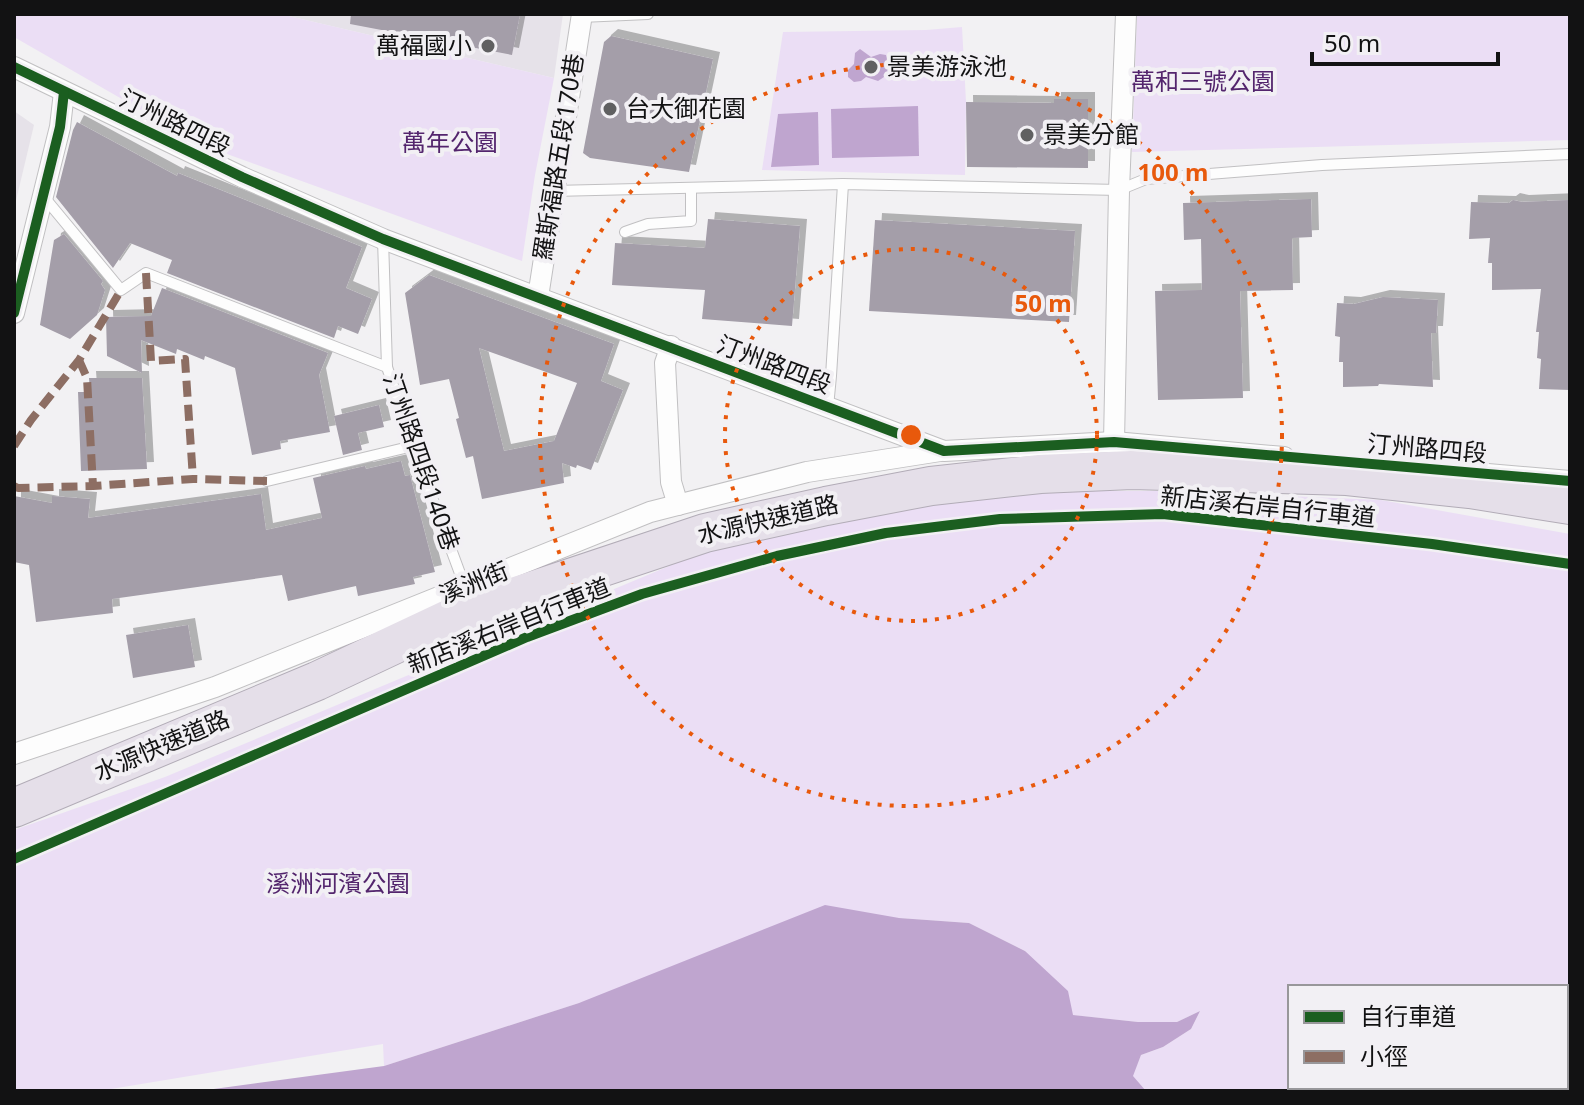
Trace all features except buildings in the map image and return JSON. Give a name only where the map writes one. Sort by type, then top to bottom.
[{"type":"highway","name":"水源快速道路","points":[[14,800],[139,752],[487,603],[704,532],[882,492],[1010,475],[1108,467],[1407,478],[1570,504]]},
{"type":"highway","name":"水源快速道路","points":[[14,808],[317,681],[453,617],[705,533],[826,506],[931,486],[1040,474],[1132,470],[1347,476],[1470,489],[1570,504]]},
{"type":"street","points":[[1114,442],[1126,14]]},
{"type":"street","name":"羅斯福路五段170巷","points":[[538,297],[582,15]]},
{"type":"street","name":"汀州路四段","points":[[14,67],[242,177],[383,239],[944,451],[1114,442],[1570,481]]},
{"type":"street","points":[[14,313],[60,127],[64,92]]},
{"type":"street","points":[[671,346],[665,363],[671,482],[678,505]]},
{"type":"street","name":"溪洲街","points":[[14,754],[215,687],[650,512],[807,472],[944,451]]},
{"type":"lane","name":"羅斯福路五段170巷","points":[[582,15],[648,14]]},
{"type":"lane","points":[[553,191],[843,184],[1119,190],[1146,179],[1322,165],[1570,154]]},
{"type":"lane","points":[[828,407],[843,184]]},
{"type":"lane","points":[[625,232],[648,224],[691,221],[691,188]]},
{"type":"lane","points":[[44,197],[121,290],[146,273],[387,367]]},
{"type":"lane","name":"汀州路四段140巷","points":[[383,239],[387,367],[465,587]]},
{"type":"lane","points":[[267,481],[413,446]]},
{"type":"shaded area","name":"萬福國小","points":[[280,14],[563,14],[554,78]]},
{"type":"shaded area","points":[[860,49],[871,57],[886,55],[890,68],[887,75],[878,81],[866,77],[854,82],[848,77],[855,53]]},
{"type":"shaded area","points":[[918,106],[919,156],[832,158],[831,109]]},
{"type":"shaded area","points":[[14,111],[34,125],[14,209]]},
{"type":"shaded area","points":[[818,112],[819,165],[771,167],[778,114]]},
{"type":"shaded area","points":[[825,905],[899,918],[969,923],[1025,951],[1068,991],[1073,1015],[1138,1022],[1177,1022],[1200,1011],[1191,1029],[1163,1047],[1141,1055],[1133,1076],[1146,1091],[199,1091],[384,1066],[579,1003]]},
{"type":"green space","name":"萬年公園","points":[[14,14],[280,14],[554,78],[522,261],[202,145],[14,37]]},
{"type":"green space","name":"萬和三號公園","points":[[1137,14],[1570,14],[1570,140],[1132,152]]},
{"type":"green space","name":"景美游泳池","points":[[962,27],[966,102],[965,175],[762,170],[783,32]]},
{"type":"green space","name":"溪洲河濱公園","points":[[1166,491],[1381,500],[1570,534],[1570,1050],[1568,1052],[1568,985],[1288,985],[1288,1089],[1513,1089],[1146,1091],[1132,1076],[1141,1055],[1163,1047],[1191,1029],[1200,1011],[1177,1022],[1138,1022],[1072,1015],[1025,951],[969,923],[899,918],[579,1003],[384,1066],[383,1044],[99,1091],[14,1091],[14,830],[165,777],[736,538],[963,495]]},
{"type":"marked path","points":[[146,273],[151,361],[185,359],[193,479]]},
{"type":"marked path","points":[[14,446],[79,360],[121,290]]},
{"type":"marked path","points":[[79,360],[87,378],[93,486]]},
{"type":"marked path","points":[[14,486],[93,486],[193,479],[267,481]]},
{"type":"cycle path","points":[[14,67],[242,177],[383,239],[944,451],[1114,442],[1570,481]]},
{"type":"cycle path","points":[[14,313],[60,127],[64,92]]},
{"type":"cycle path","name":"新店溪右岸自行車道","points":[[14,859],[527,637],[642,594],[777,556],[886,533],[1000,519],[1163,514],[1432,544],[1570,564]]},
{"type":"place","name":"萬福國小","points":[[488,46]]},
{"type":"place","name":"景美游泳池","points":[[871,67]]},
{"type":"place","name":"台大御花園","points":[[610,109]]},
{"type":"place","name":"景美分館","points":[[1027,135]]}]
